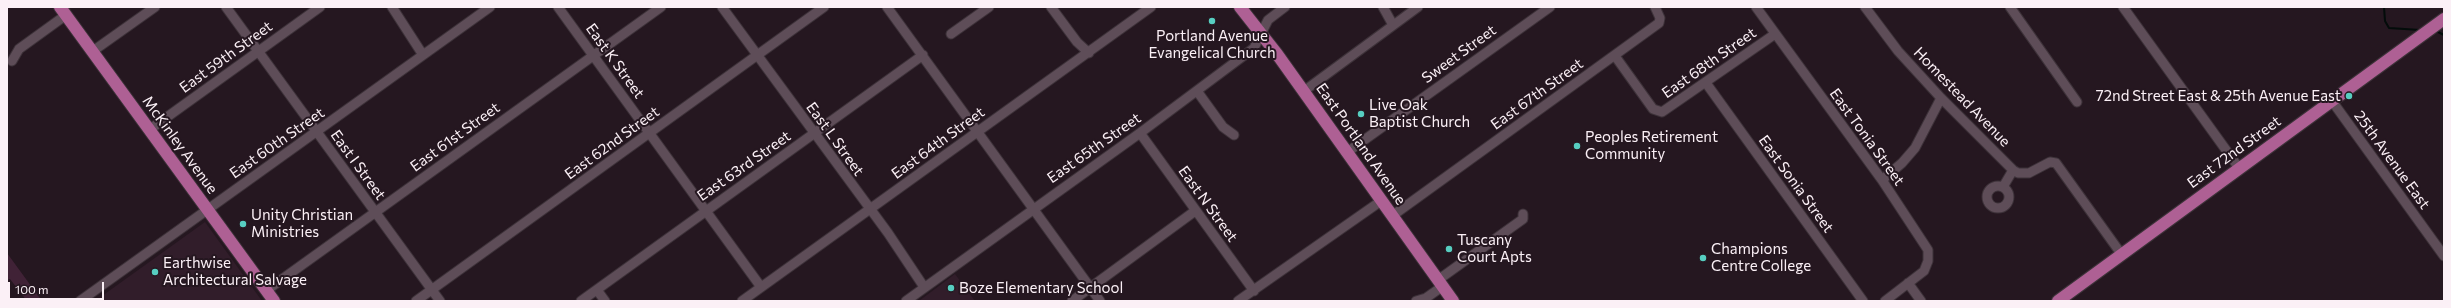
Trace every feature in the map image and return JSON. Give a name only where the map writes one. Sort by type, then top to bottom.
[{"type":"main road","name":"East Portland Avenue","points":[[1240,7],[1263,34],[1346,153],[1454,301]]},
{"type":"main road","name":"McKinley Avenue","points":[[63,11],[274,301]]},
{"type":"main road","name":"East 72nd Street","points":[[2058,301],[2444,19]]},
{"type":"street","points":[[93,51],[155,7]]},
{"type":"street","name":"East I Street","points":[[226,7],[440,301]]},
{"type":"street","name":"East 59th Street","points":[[149,130],[320,7]]},
{"type":"street","points":[[392,7],[423,55]]},
{"type":"street","name":"East 60th Street","points":[[80,301],[490,7]]},
{"type":"street","name":"East K Street","points":[[558,7],[761,287]]},
{"type":"street","name":"East 61st Street","points":[[267,290],[592,55],[661,7]]},
{"type":"street","name":"East L Street","points":[[722,7],[815,133],[924,287]]},
{"type":"street","name":"East 62nd Street","points":[[416,301],[824,7]]},
{"type":"street","points":[[887,7],[1100,301]]},
{"type":"street","points":[[951,34],[989,7]]},
{"type":"street","points":[[1051,7],[1077,42],[1089,53]]},
{"type":"street","name":"East 64th Street","points":[[742,301],[1151,7]]},
{"type":"street","name":"East 65th Street","points":[[906,301],[1140,133],[1254,48],[1263,34],[1268,20],[1285,7]]},
{"type":"street","points":[[1382,7],[1393,25]]},
{"type":"street","points":[[1304,92],[1418,7]]},
{"type":"street","name":"Sweet Street","points":[[1346,153],[1550,7]]},
{"type":"street","name":"East 67th Street","points":[[1392,216],[1659,24],[1660,18],[1655,7]]},
{"type":"street","name":"East Tonia Street","points":[[1756,7],[1882,180],[1928,250],[1928,261],[1924,271],[1908,284]]},
{"type":"street","name":"Homestead Avenue","points":[[1865,7],[1898,51],[1941,98],[2013,170]]},
{"type":"street","points":[[2010,7],[2077,102]]},
{"type":"street","points":[[2123,7],[2239,168]]},
{"type":"street","points":[[12,61],[19,49],[63,11]]},
{"type":"street","name":"East 68th Street","points":[[1615,56],[1653,109],[1658,112],[1666,111],[1775,34]]},
{"type":"street","name":"East 63rd Street","points":[[581,301],[923,55]]},
{"type":"street","name":"East Sonia Street","points":[[1706,83],[1863,301]]},
{"type":"street","points":[[1197,91],[1224,129],[1234,135]]},
{"type":"street","points":[[1882,180],[1902,163],[1915,148],[1941,98]]},
{"type":"street","name":"25th Avenue East","points":[[2332,101],[2444,256]]},
{"type":"street","name":"East N Street","points":[[1140,133],[1254,291]]},
{"type":"street","points":[[2003,187],[2013,170],[2018,173],[2029,173],[2054,162],[2067,177],[2122,255]]},
{"type":"street","points":[[1238,301],[1381,200]]},
{"type":"street","points":[[1072,301],[1195,211]]},
{"type":"street","points":[[1416,301],[1426,298],[1441,283],[1523,219],[1523,214]]},
{"type":"street","points":[[1885,301],[1908,284],[1921,301]]},
{"type":"street","points":[[597,290],[605,301]]},
{"type":"shaded area","points":[[205,222],[262,301],[95,301]]},
{"type":"shaded area","points":[[7,253],[42,301],[27,301],[10,279],[7,280]]},
{"type":"shaded area","name":"Boze Elementary School","points":[[955,274],[975,301],[919,301]]},
{"type":"waterway","points":[[2384,7],[2385,21],[2389,28],[2420,30]]},
{"type":"waterway","points":[[2436,31],[2444,35]]},
{"type":"place","name":"Portland Avenue Evangelical Church","points":[[1212,21]]},
{"type":"place","name":"72nd Street East & 25th Avenue East","points":[[2349,96]]},
{"type":"place","name":"Live Oak Baptist Church","points":[[1361,114]]},
{"type":"place","name":"Peoples Retirement Community","points":[[1577,146]]},
{"type":"place","name":"Unity Christian Ministries","points":[[243,224]]},
{"type":"place","name":"Tuscany Court Apts","points":[[1449,249]]},
{"type":"place","name":"Champions Centre College","points":[[1703,258]]},
{"type":"place","name":"Earthwise Architectural Salvage","points":[[155,272]]},
{"type":"place","name":"Boze Elementary School","points":[[951,288]]}]
